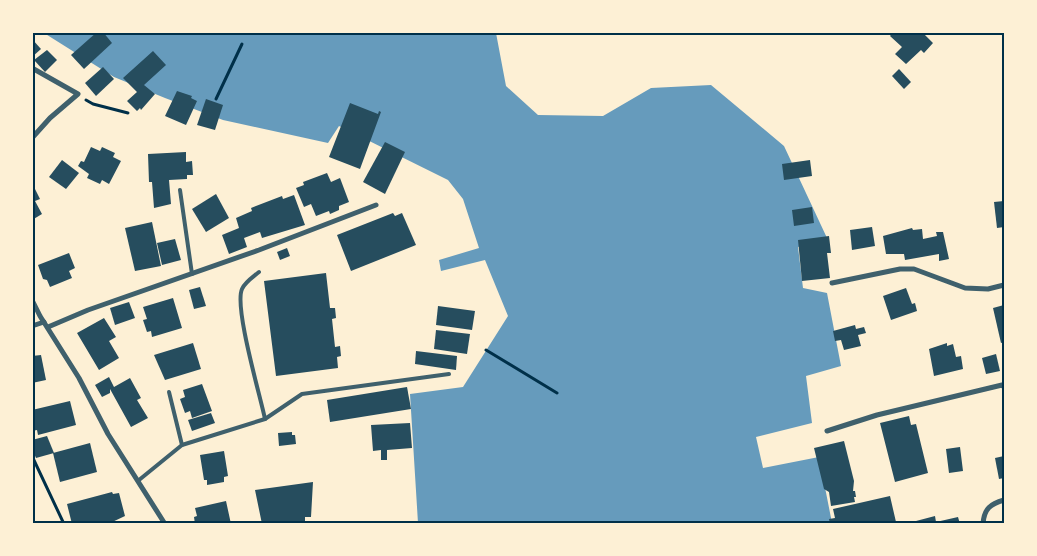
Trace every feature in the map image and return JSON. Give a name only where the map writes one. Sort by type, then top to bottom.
[{"type":"street","points":[[32,68],[78,94],[50,118],[32,138]]},
{"type":"street","points":[[48,327],[118,298],[192,274],[376,205]]},
{"type":"street","points":[[832,283],[900,269],[914,269],[965,288],[988,289],[1004,284]]},
{"type":"street","points":[[32,300],[79,378],[108,434],[139,480],[165,524]]},
{"type":"street","points":[[32,326],[44,322]]},
{"type":"street","points":[[827,431],[877,415],[1004,386]]},
{"type":"street","points":[[983,524],[986,509],[990,505],[1004,500]]},
{"type":"lane","points":[[180,190],[192,274]]},
{"type":"lane","points":[[259,272],[243,287],[240,294],[243,325],[265,418]]},
{"type":"lane","points":[[139,480],[182,445],[265,418],[302,394],[449,374]]},
{"type":"lane","points":[[169,392],[182,445]]},
{"type":"path","points":[[216,99],[242,44]]},
{"type":"path","points":[[78,94],[93,104],[128,113]]},
{"type":"path","points":[[486,350],[557,394]]},
{"type":"path","points":[[32,456],[64,524]]},
{"type":"water","points":[[44,33],[496,33],[506,86],[538,115],[603,116],[651,88],[711,85],[784,146],[827,238],[798,247],[803,288],[827,293],[841,366],[806,376],[812,423],[756,437],[763,468],[819,457],[832,523],[418,523],[410,394],[463,387],[508,316],[485,260],[441,271],[439,260],[479,248],[463,199],[448,180],[339,126],[328,143],[223,120],[114,77]]},
{"type":"building","points":[[97,32],[103,32],[112,43],[84,69],[71,55]]},
{"type":"building","points":[[893,32],[922,32],[933,43],[924,53],[921,50],[906,64],[895,54],[902,47],[890,36]]},
{"type":"building","points":[[32,39],[41,49],[32,57]]},
{"type":"building","points":[[47,50],[57,60],[45,72],[34,60]]},
{"type":"building","points":[[153,51],[166,65],[144,85],[155,94],[141,110],[140,108],[137,111],[127,101],[137,92],[123,78]]},
{"type":"building","points":[[103,67],[114,79],[96,96],[85,83]]},
{"type":"building","points":[[899,69],[911,82],[904,89],[892,76]]},
{"type":"building","points":[[177,91],[192,96],[191,98],[197,101],[186,125],[165,116]]},
{"type":"building","points":[[206,99],[223,105],[215,130],[197,125]]},
{"type":"building","points":[[350,103],[378,114],[379,111],[381,112],[360,169],[329,157]]},
{"type":"building","points":[[385,142],[405,152],[385,194],[363,182]]},
{"type":"building","points":[[91,147],[100,151],[102,147],[115,153],[113,157],[121,161],[109,184],[102,180],[100,184],[87,178],[89,174],[78,166],[81,161],[84,162]]},
{"type":"building","points":[[186,152],[186,162],[192,161],[193,175],[187,175],[187,179],[169,180],[171,204],[154,208],[152,182],[149,182],[148,154]]},
{"type":"building","points":[[62,160],[79,173],[66,189],[49,177]]},
{"type":"building","points":[[810,160],[812,176],[784,180],[782,164]]},
{"type":"building","points":[[327,173],[331,182],[340,178],[349,202],[339,206],[339,210],[330,214],[329,211],[316,216],[311,204],[304,207],[296,188],[304,185],[303,182]]},
{"type":"building","points":[[32,183],[40,199],[35,201],[42,214],[32,220]]},
{"type":"building","points":[[216,194],[229,218],[206,232],[192,209]]},
{"type":"building","points":[[294,195],[305,225],[262,238],[260,232],[244,238],[247,247],[229,254],[222,235],[239,228],[236,218],[252,211],[251,208],[282,196],[283,199]]},
{"type":"building","points":[[1004,201],[1004,227],[997,228],[994,202]]},
{"type":"building","points":[[812,207],[814,223],[794,226],[792,210]]},
{"type":"building","points":[[393,213],[395,216],[402,213],[416,245],[351,271],[337,235]]},
{"type":"building","points":[[152,222],[161,266],[135,271],[125,228]]},
{"type":"building","points":[[872,227],[875,246],[852,250],[850,230]]},
{"type":"building","points":[[912,228],[913,230],[922,229],[923,239],[937,236],[936,232],[943,232],[949,259],[939,261],[939,254],[905,260],[904,254],[886,254],[883,236]]},
{"type":"building","points":[[829,236],[831,253],[827,253],[830,278],[802,281],[798,240]]},
{"type":"building","points":[[175,239],[181,260],[162,265],[157,243]]},
{"type":"building","points":[[287,248],[290,256],[280,260],[277,252]]},
{"type":"building","points":[[69,253],[75,268],[69,271],[72,278],[50,287],[47,280],[43,279],[38,265]]},
{"type":"building","points":[[326,273],[330,308],[335,308],[336,318],[332,319],[335,347],[340,346],[341,356],[337,357],[338,368],[276,376],[264,281]]},
{"type":"building","points":[[200,287],[206,306],[194,309],[189,290]]},
{"type":"building","points":[[906,288],[912,304],[915,303],[917,311],[891,320],[883,296]]},
{"type":"building","points":[[173,298],[182,328],[152,337],[151,331],[147,332],[143,320],[147,319],[143,307]]},
{"type":"building","points":[[129,302],[135,318],[115,325],[110,308]]},
{"type":"building","points":[[1004,305],[1004,342],[1001,343],[993,308]]},
{"type":"building","points":[[438,306],[475,311],[472,330],[436,325]]},
{"type":"building","points":[[104,318],[116,337],[109,341],[119,358],[99,370],[77,333]]},
{"type":"building","points":[[855,325],[856,329],[864,327],[866,333],[858,335],[861,346],[844,350],[841,340],[835,341],[833,331]]},
{"type":"building","points":[[436,330],[470,334],[467,354],[434,349]]},
{"type":"building","points":[[193,343],[201,369],[165,380],[154,355]]},
{"type":"building","points":[[947,343],[947,346],[953,344],[956,357],[961,356],[963,369],[934,376],[929,349]]},
{"type":"building","points":[[416,351],[457,356],[456,370],[415,364]]},
{"type":"building","points":[[996,354],[1000,371],[986,374],[982,358]]},
{"type":"building","points":[[41,355],[46,380],[32,383],[32,356]]},
{"type":"building","points":[[109,377],[114,387],[130,378],[141,398],[137,400],[148,418],[131,427],[110,389],[110,393],[102,397],[95,385]]},
{"type":"building","points":[[202,384],[212,411],[192,418],[190,411],[185,413],[180,399],[185,397],[183,390]]},
{"type":"building","points":[[407,387],[411,409],[330,422],[327,400]]},
{"type":"building","points":[[70,401],[76,425],[38,435],[37,430],[32,431],[32,422],[34,421],[32,410]]},
{"type":"building","points":[[211,413],[215,423],[192,431],[188,420]]},
{"type":"building","points":[[909,416],[911,425],[916,424],[928,473],[895,482],[880,423]]},
{"type":"building","points":[[410,423],[412,448],[387,450],[387,460],[381,460],[381,450],[373,451],[371,425]]},
{"type":"building","points":[[292,432],[292,435],[295,435],[296,444],[279,446],[278,433]]},
{"type":"building","points":[[47,436],[54,453],[36,458],[32,449],[32,440]]},
{"type":"building","points":[[844,441],[854,481],[855,502],[831,506],[829,492],[824,489],[814,448]]},
{"type":"building","points":[[90,443],[97,472],[60,482],[53,453]]},
{"type":"building","points":[[960,447],[963,471],[949,473],[946,449]]},
{"type":"building","points":[[224,451],[228,476],[224,477],[224,482],[207,485],[207,480],[204,480],[200,455]]},
{"type":"building","points":[[1004,456],[1004,478],[999,479],[995,458]]},
{"type":"building","points":[[313,482],[311,517],[305,517],[305,524],[262,524],[255,490]]},
{"type":"building","points":[[112,492],[113,494],[119,493],[125,516],[108,524],[72,524],[67,504]]},
{"type":"building","points":[[890,496],[896,522],[830,524],[829,519],[835,518],[833,509]]},
{"type":"building","points":[[226,501],[231,524],[195,524],[194,517],[197,516],[195,508]]},
{"type":"building","points":[[935,516],[936,522],[958,517],[960,524],[917,524],[916,521]]}]
